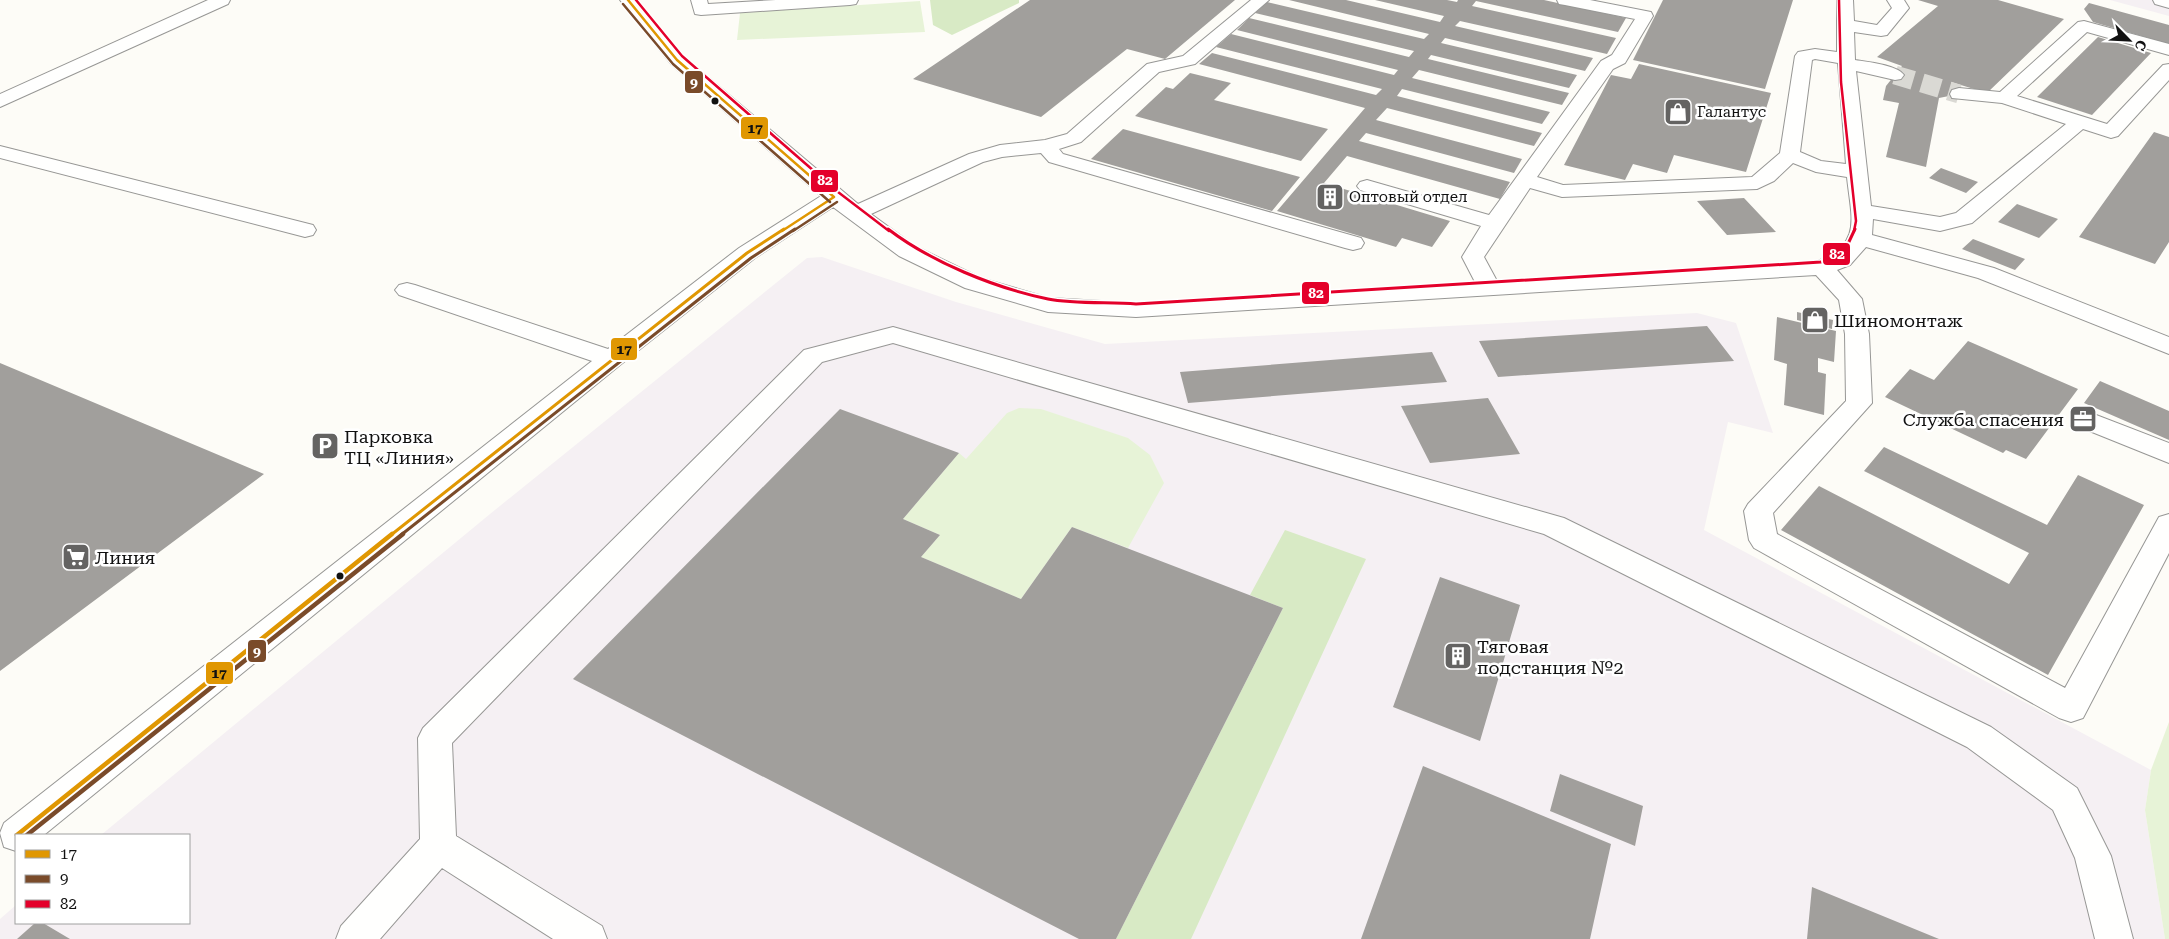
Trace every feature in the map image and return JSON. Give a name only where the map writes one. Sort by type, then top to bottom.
[{"type":"street","points":[[0,102],[222,0]]},
{"type":"street","points":[[628,0],[677,60],[834,197],[907,251],[965,279],[1048,305],[1136,310],[1822,268],[1842,260],[1861,239],[1862,211],[1856,172],[1846,62],[1845,0]]},
{"type":"street","points":[[699,0],[701,10],[850,0]]},
{"type":"street","points":[[856,213],[976,158],[1000,151],[1046,146],[1074,138],[1154,68],[1189,60],[1262,0]]},
{"type":"street","points":[[1489,287],[1473,257],[1494,223],[1607,65],[1619,59],[1642,8],[1565,0]]},
{"type":"street","points":[[1846,25],[1881,31],[1901,8],[1895,0]]},
{"type":"street","points":[[2161,0],[2169,3]]},
{"type":"street","points":[[2004,98],[2084,26],[2169,50]]},
{"type":"street","points":[[1525,180],[1562,191],[1757,183],[1768,177],[1790,155],[1804,56],[1814,54],[1895,75]]},
{"type":"street","points":[[1959,94],[2004,98],[2111,132],[2169,69]]},
{"type":"street","points":[[1862,211],[1940,224],[1964,218],[2080,122]]},
{"type":"street","points":[[1046,146],[1056,158],[1353,243]]},
{"type":"street","points":[[0,152],[304,230]]},
{"type":"street","points":[[1790,155],[1816,166],[1856,172]]},
{"type":"street","points":[[1367,186],[1494,223]]},
{"type":"street","points":[[19,834],[611,359],[747,253],[834,197]]},
{"type":"street","points":[[1861,239],[1986,273],[2169,346]]},
{"type":"street","points":[[1822,268],[1850,299],[1857,334],[1859,403],[1758,511],[1764,540],[2071,708],[2169,525]]},
{"type":"street","points":[[407,290],[611,359]]},
{"type":"street","points":[[355,939],[438,845],[435,738],[813,356],[894,336],[1554,526],[1589,543],[1979,737],[2065,799],[2093,856],[2114,939]]},
{"type":"street","points":[[2091,422],[2169,454]]},
{"type":"street","points":[[0,849],[15,838]]},
{"type":"street","points":[[438,845],[588,939]]},
{"type":"shaded area","points":[[2110,0],[2169,0],[2169,16]]},
{"type":"shaded area","points":[[822,257],[956,302],[1105,344],[1697,313],[1736,323],[1773,433],[1728,422],[1704,530],[2151,770],[2145,810],[2165,939],[0,939],[0,919],[15,906],[15,924],[190,924],[190,834],[102,834],[490,514],[807,258]]},
{"type":"green space","points":[[930,0],[1019,0],[1019,3],[952,35],[933,25]]},
{"type":"green space","points":[[920,1],[925,32],[737,40],[740,13]]},
{"type":"green space","points":[[1019,408],[1041,409],[1128,438],[1150,455],[1164,483],[1128,548],[1072,527],[1021,599],[921,557],[940,535],[903,519],[959,453],[966,459],[1007,413]]},
{"type":"green space","points":[[1285,530],[1366,559],[1191,939],[1116,939],[1283,608],[1250,595]]},
{"type":"green space","points":[[2169,722],[2169,939],[2165,939],[2145,810],[2151,770]]},
{"type":"building","points":[[1030,0],[1235,0],[1165,59],[1127,49],[1041,117],[913,79]]},
{"type":"building","points":[[1289,0],[1346,0],[1440,22],[1444,16],[1375,0],[1447,0],[1457,2],[1458,0],[1544,0],[1626,18],[1618,32],[1476,1],[1472,6],[1616,38],[1607,54],[1460,21],[1455,26],[1593,58],[1585,71],[1445,38],[1441,43],[1577,75],[1569,88],[1431,55],[1428,59],[1569,93],[1562,105],[1419,70],[1412,78],[1550,112],[1542,124],[1402,89],[1397,96],[1542,133],[1534,146],[1387,108],[1376,120],[1522,159],[1514,173],[1366,133],[1359,141],[1510,182],[1500,199],[1347,156],[1324,183],[1450,221],[1432,247],[1402,238],[1396,247],[1277,211],[1365,108],[1199,64],[1212,53],[1376,95],[1382,89],[1216,47],[1231,34],[1394,75],[1398,70],[1237,30],[1249,18],[1409,57],[1414,51],[1255,13],[1267,2],[1424,39],[1429,34]]},
{"type":"building","points":[[1663,0],[1793,0],[1765,89],[1633,60]]},
{"type":"building","points":[[1918,0],[1998,0],[2064,19],[1987,93],[1951,82],[1959,94],[1939,98],[1926,167],[1886,157],[1899,103],[1883,100],[1886,86],[1902,66],[1877,57],[1938,6]]},
{"type":"building","points":[[2089,3],[2169,25],[2169,44],[2093,22],[2084,9]]},
{"type":"building","points":[[2098,37],[2151,53],[2092,115],[2037,97]]},
{"type":"building","name":"Галантус","points":[[1639,64],[1771,93],[1746,172],[1674,155],[1667,173],[1633,164],[1625,180],[1564,165],[1611,75],[1631,79]]},
{"type":"building","points":[[1190,73],[1231,83],[1214,100],[1328,129],[1301,161],[1135,116],[1166,87],[1173,89]]},
{"type":"building","points":[[1123,129],[1300,177],[1272,211],[1091,159]]},
{"type":"building","points":[[2154,132],[2169,137],[2169,242],[2155,264],[2079,237]]},
{"type":"building","points":[[1941,168],[1978,182],[1966,193],[1929,178]]},
{"type":"building","points":[[1744,198],[1776,232],[1727,235],[1697,201]]},
{"type":"building","points":[[2017,204],[2058,219],[2039,238],[1998,222]]},
{"type":"building","points":[[1973,239],[2025,259],[2015,270],[1962,249]]},
{"type":"building","name":"Шиномонтаж","points":[[1797,312],[1833,320],[1832,329],[1797,320]]},
{"type":"building","points":[[1777,317],[1836,331],[1834,362],[1818,358],[1818,372],[1826,374],[1824,415],[1784,405],[1787,364],[1774,360]]},
{"type":"building","points":[[1707,326],[1734,361],[1498,377],[1479,341]]},
{"type":"building","points":[[1968,341],[2078,389],[2026,459],[2006,450],[2003,453],[1885,397],[1910,369],[1934,380]]},
{"type":"building","points":[[1432,352],[1447,382],[1188,403],[1180,372]]},
{"type":"building","name":"Линия","points":[[0,363],[264,474],[0,671]]},
{"type":"building","points":[[2100,381],[2169,411],[2169,440],[2084,403]]},
{"type":"building","points":[[1488,398],[1520,454],[1430,463],[1401,406]]},
{"type":"building","points":[[840,409],[959,453],[903,519],[940,535],[921,557],[1021,599],[1072,527],[1283,608],[1116,939],[1079,939],[573,679]]},
{"type":"building","points":[[1884,447],[2047,525],[2078,475],[2144,505],[2048,675],[1781,530],[1819,486],[2009,584],[2029,553],[1864,471]]},
{"type":"building","name":"Тяговая подстанция №2","points":[[1440,577],[1520,605],[1480,741],[1393,707]]},
{"type":"building","points":[[1423,766],[1611,844],[1590,939],[1361,939]]},
{"type":"building","points":[[1560,774],[1643,806],[1635,846],[1550,811]]},
{"type":"building","points":[[1812,887],[1939,939],[1807,939]]},
{"type":"building","points":[[34,924],[45,924],[70,939],[17,939]]},
{"type":"tunnel","points":[[1895,75],[1959,94]]},
{"type":"transit line","name":"17","points":[[628,0],[677,60],[834,197]]},
{"type":"transit line","name":"82","points":[[636,0],[682,56],[838,192],[910,246],[975,277],[1049,299],[1136,304],[1821,262],[1846,248],[1853,237],[1856,221],[1841,82],[1839,0]]},
{"type":"transit line","name":"9","points":[[623,4],[673,64],[830,202]]},
{"type":"transit line","name":"17","points":[[18,834],[611,359],[747,253],[834,197]]},
{"type":"transit line","name":"9","points":[[28,834],[615,364],[751,258],[837,202]]},
{"type":"place","name":"Галантус","points":[[1678,112]]},
{"type":"place","name":"Оптовый отдел","points":[[1330,197]]},
{"type":"place","name":"Шиномонтаж","points":[[1815,320]]},
{"type":"place","name":"Служба спасения","points":[[2083,419]]},
{"type":"place","name":"Парковка ТЦ «Линия»","points":[[325,446]]},
{"type":"place","name":"Линия","points":[[76,557]]},
{"type":"place","name":"Тяговая подстанция №2","points":[[1458,656]]}]
